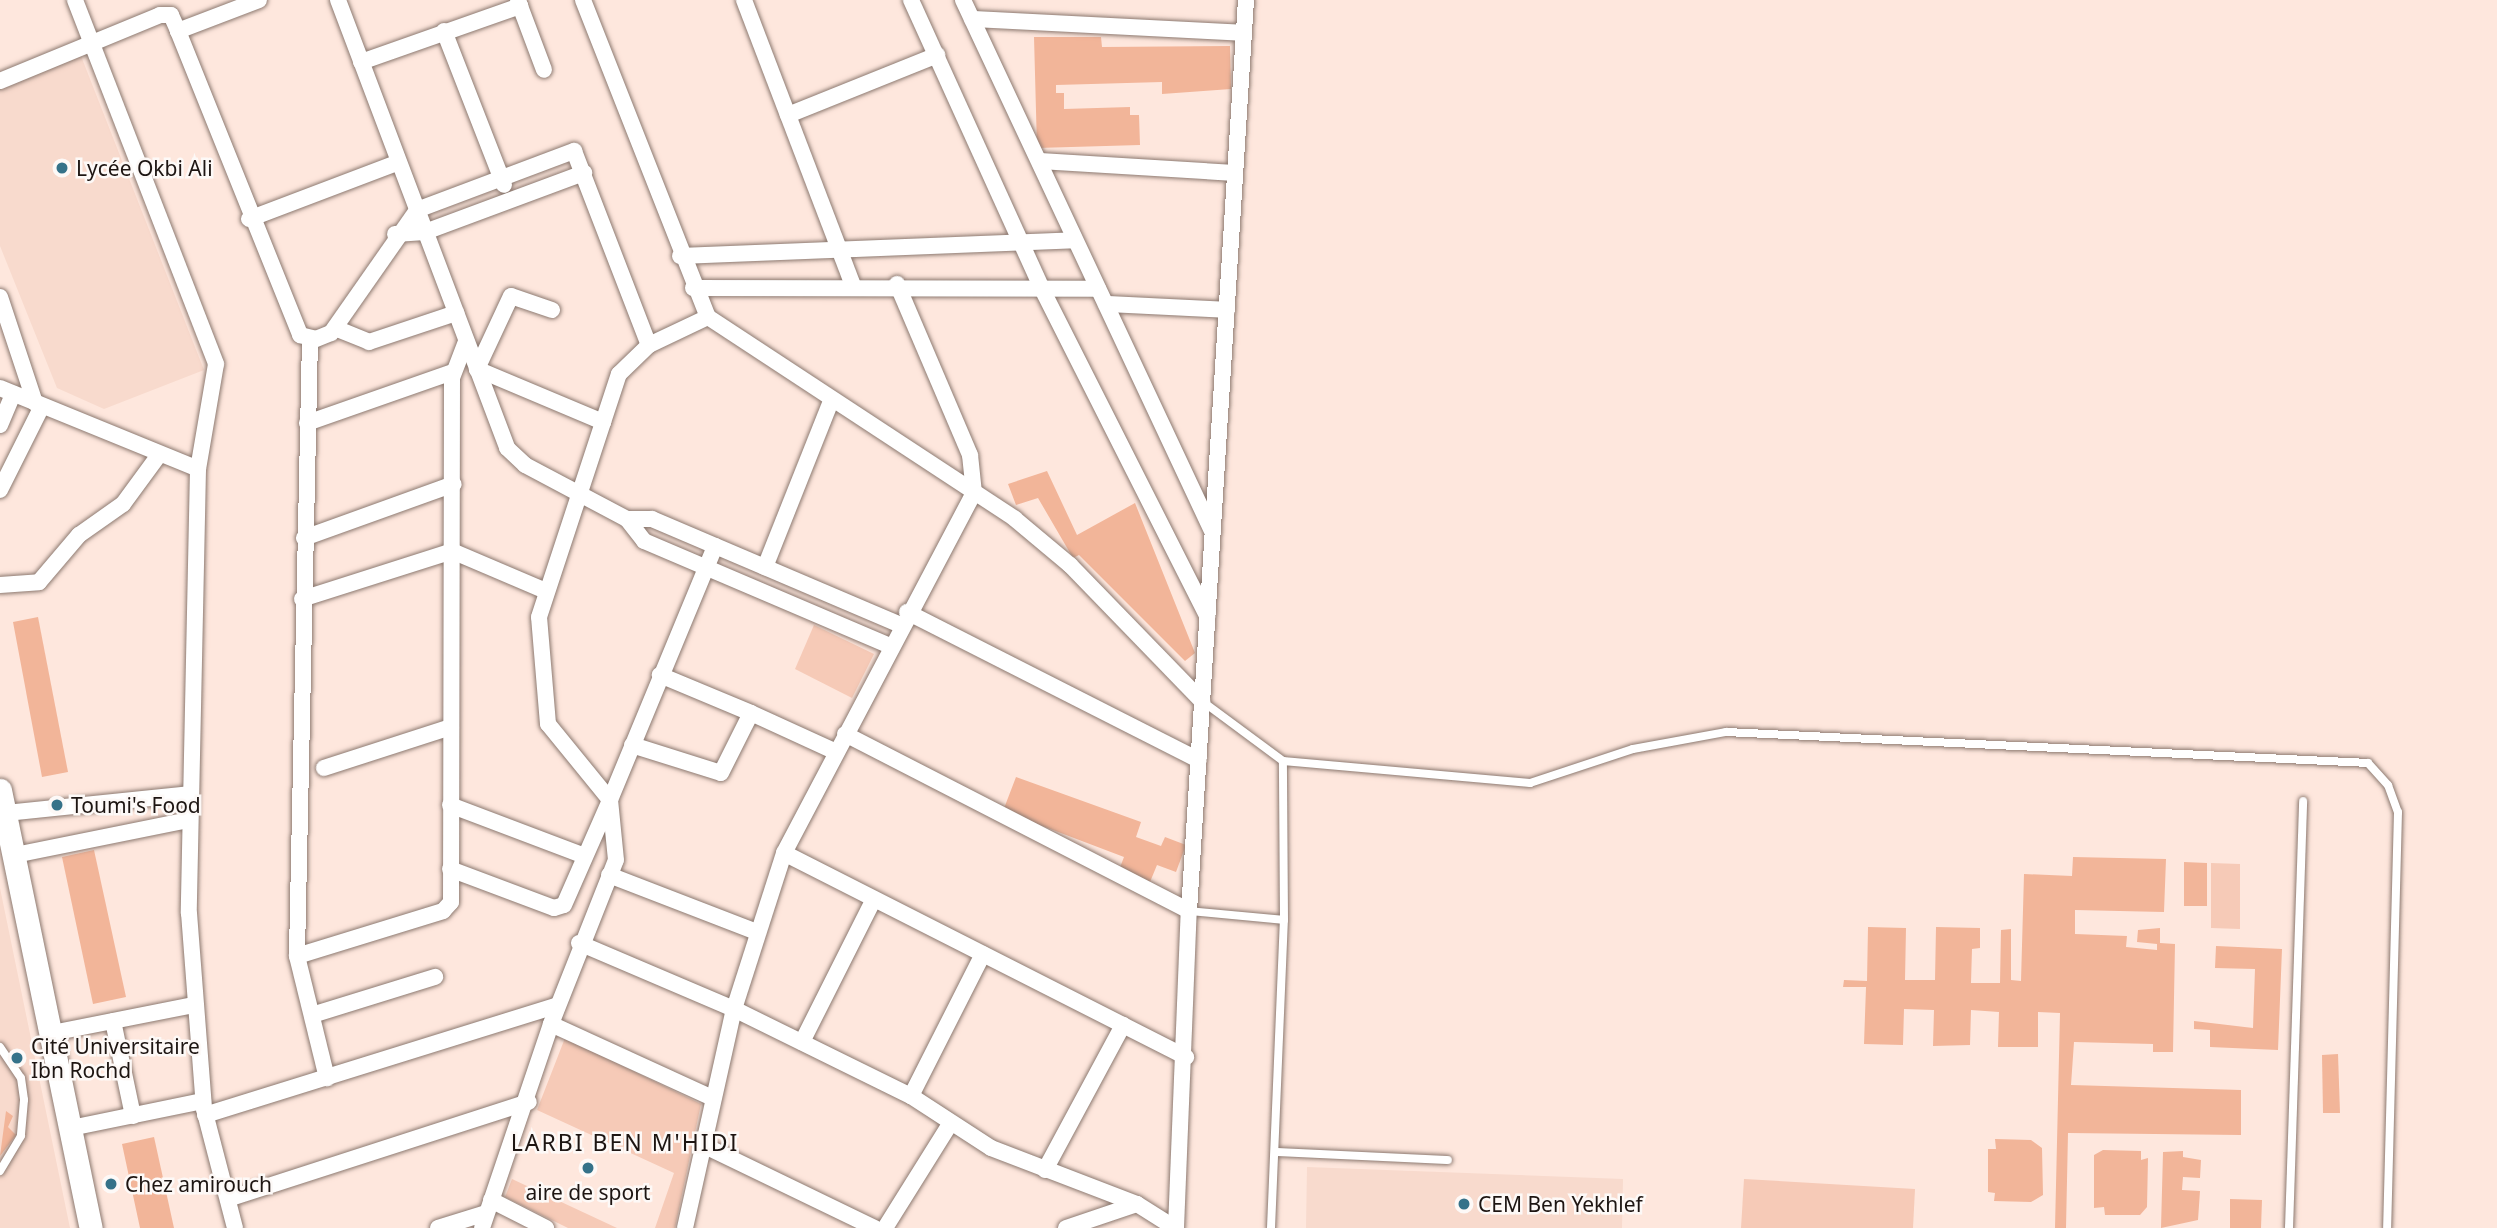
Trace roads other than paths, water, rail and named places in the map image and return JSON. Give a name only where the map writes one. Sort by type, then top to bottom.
[{"type":"main road","points":[[0,790],[91,1228]]},
{"type":"street","points":[[75,0],[213,350],[216,376],[198,469],[188,820],[194,1005],[204,1108],[235,1228]]},
{"type":"street","points":[[178,31],[259,0]]},
{"type":"street","points":[[338,0],[507,448],[525,465],[627,519],[644,541],[890,646]]},
{"type":"street","points":[[744,0],[853,285]]},
{"type":"street","points":[[911,0],[1041,286],[1207,616]]},
{"type":"street","points":[[963,0],[1213,533]]},
{"type":"street","points":[[579,943],[734,1009],[911,1096],[950,1124],[1045,1170],[1137,1204],[1175,1228],[1186,1057],[1189,911],[1246,0]]},
{"type":"street","points":[[585,1],[692,288],[708,317],[831,401],[974,493],[1070,565],[1202,701]]},
{"type":"street","points":[[361,62],[519,3],[544,70]]},
{"type":"street","points":[[0,81],[165,13],[178,31],[289,319],[310,338],[302,599],[297,956],[327,1078]]},
{"type":"street","points":[[972,19],[1244,33]]},
{"type":"street","points":[[444,31],[510,200]]},
{"type":"street","points":[[788,115],[937,55]]},
{"type":"street","points":[[310,338],[335,328],[396,234],[417,210],[574,151],[649,345]]},
{"type":"street","points":[[1040,161],[1235,173]]},
{"type":"street","points":[[250,219],[399,162]]},
{"type":"street","points":[[396,234],[425,232],[584,173]]},
{"type":"street","points":[[680,256],[838,246],[1075,240]]},
{"type":"street","points":[[692,288],[897,284],[1098,289]]},
{"type":"street","points":[[685,1228],[734,1009],[784,853],[904,618],[974,493],[970,455],[897,284]]},
{"type":"street","points":[[477,369],[512,296],[552,310]]},
{"type":"street","points":[[0,297],[39,405],[0,490]]},
{"type":"street","points":[[1106,304],[1227,310]]},
{"type":"street","points":[[335,328],[369,342],[456,313]]},
{"type":"street","points":[[486,1214],[529,1102],[556,1006],[579,943],[609,875],[618,842],[610,800],[548,724],[539,627],[546,591],[584,495],[603,422],[620,374],[649,345],[708,317]]},
{"type":"street","points":[[297,956],[446,909],[450,869],[453,372],[466,341]]},
{"type":"street","points":[[477,369],[603,422]]},
{"type":"street","points":[[307,422],[453,372]]},
{"type":"street","points":[[1,420],[6,391],[198,469]]},
{"type":"street","points":[[765,567],[831,401]]},
{"type":"street","points":[[0,585],[39,582],[79,535],[123,504],[159,455]]},
{"type":"street","points":[[304,538],[454,484]]},
{"type":"street","points":[[627,519],[652,519],[814,588],[904,618],[1199,760]]},
{"type":"street","points":[[450,869],[558,908],[610,800],[715,546]]},
{"type":"street","points":[[302,599],[452,551],[546,591]]},
{"type":"street","points":[[804,609],[814,588]]},
{"type":"street","points":[[660,675],[836,751]]},
{"type":"street","points":[[632,744],[721,773],[751,713]]},
{"type":"street","points":[[324,768],[451,727]]},
{"type":"street","points":[[845,734],[1189,911]]},
{"type":"street","points":[[6,813],[188,794]]},
{"type":"street","points":[[450,805],[585,856]]},
{"type":"street","points":[[15,855],[188,820]]},
{"type":"street","points":[[784,853],[1186,1057]]},
{"type":"street","points":[[609,875],[757,932]]},
{"type":"street","points":[[802,1042],[874,899]]},
{"type":"street","points":[[911,1096],[983,954]]},
{"type":"street","points":[[312,1015],[435,977]]},
{"type":"street","points":[[52,1032],[194,1005]]},
{"type":"street","points":[[71,1128],[132,1116],[204,1108],[327,1078],[556,1006]]},
{"type":"street","points":[[113,1021],[132,1116]]},
{"type":"street","points":[[551,1024],[713,1098]]},
{"type":"street","points":[[1045,1170],[1123,1025]]},
{"type":"street","points":[[228,1199],[529,1102]]},
{"type":"street","points":[[885,1228],[950,1124]]},
{"type":"street","points":[[703,1145],[875,1228]]},
{"type":"street","points":[[1066,1228],[1137,1204]]},
{"type":"street","points":[[438,1228],[486,1214],[546,1228]]},
{"type":"lane","points":[[1202,701],[1283,761],[1530,783],[1633,748],[1726,732],[2368,764],[2388,785],[2398,812],[2387,1228]]},
{"type":"lane","points":[[1271,1228],[1284,920],[1283,761]]},
{"type":"lane","points":[[2289,1228],[2302,802]]},
{"type":"lane","points":[[1189,911],[1284,920]]},
{"type":"lane","points":[[0,1047],[21,1078],[24,1100],[21,1136],[0,1171]]},
{"type":"lane","points":[[1276,1152],[1448,1160]]},
{"type":"place","name":"Lycée Okbi Ali","points":[[62,168]]},
{"type":"place","name":"Toumi's Food","points":[[57,805]]},
{"type":"place","name":"Cité Universitaire Ibn Rochd","points":[[17,1058]]},
{"type":"place","name":"aire de sport","points":[[588,1168]]},
{"type":"place","name":"Chez amirouch","points":[[111,1184]]},
{"type":"place","name":"CEM Ben Yekhlef","points":[[1464,1204]]},
{"type":"district","name":"LARBI BEN M'HIDI","points":[[625,1142]]}]
